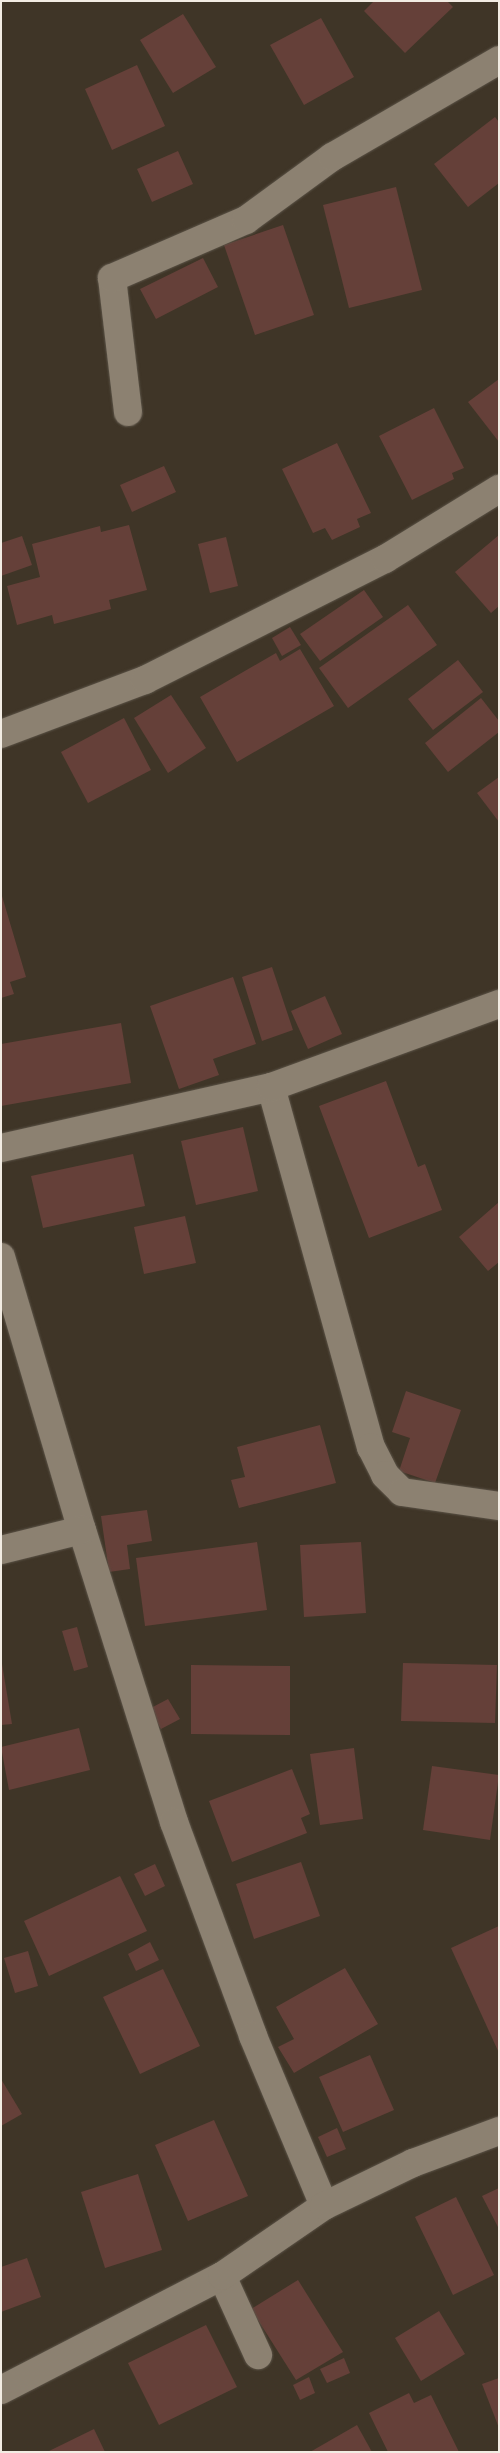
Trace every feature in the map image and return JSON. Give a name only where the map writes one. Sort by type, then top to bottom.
[{"type":"street","points":[[128,412],[112,278],[246,220],[332,157],[499,60]]},
{"type":"street","points":[[1,734],[145,680],[385,560],[499,489]]},
{"type":"street","points":[[1,1148],[271,1087],[499,1004]]},
{"type":"street","points":[[271,1087],[371,1447],[385,1476],[402,1492],[499,1506]]},
{"type":"street","points":[[1,1257],[82,1530],[174,1822],[253,2036],[324,2206]]},
{"type":"street","points":[[1,1550],[82,1530]]},
{"type":"street","points":[[1,2390],[222,2276],[324,2206],[413,2163],[499,2131]]},
{"type":"street","points":[[222,2276],[258,2355]]},
{"type":"building","points":[[374,1],[447,1],[453,7],[405,53],[364,11]]},
{"type":"building","points":[[183,14],[216,67],[173,93],[140,40]]},
{"type":"building","points":[[321,18],[354,77],[304,105],[270,45]]},
{"type":"building","points":[[137,65],[165,126],[112,150],[85,89]]},
{"type":"building","points":[[495,117],[499,122],[499,183],[468,207],[434,164]]},
{"type":"building","points":[[178,151],[193,184],[152,202],[137,169]]},
{"type":"building","points":[[396,187],[422,290],[349,308],[323,205]]},
{"type":"building","points":[[283,225],[314,315],[255,335],[224,245]]},
{"type":"building","points":[[203,258],[218,287],[156,319],[140,289]]},
{"type":"building","points":[[499,379],[499,442],[468,402]]},
{"type":"building","points":[[434,408],[464,468],[452,473],[454,479],[412,500],[379,436]]},
{"type":"building","points":[[337,443],[371,513],[357,519],[360,527],[332,540],[325,528],[313,533],[282,469]]},
{"type":"building","points":[[164,466],[176,492],[132,512],[120,485]]},
{"type":"building","points":[[129,525],[147,590],[109,600],[111,609],[54,624],[52,615],[17,625],[7,586],[40,577],[32,544],[100,526],[101,532]]},
{"type":"building","points":[[499,535],[499,606],[491,613],[455,572]]},
{"type":"building","points":[[22,536],[32,565],[1,576],[1,543]]},
{"type":"building","points":[[226,537],[238,586],[210,593],[198,544]]},
{"type":"building","points":[[364,590],[383,617],[320,661],[300,634]]},
{"type":"building","points":[[408,605],[437,645],[348,708],[319,668]]},
{"type":"building","points":[[290,627],[301,645],[282,656],[272,638]]},
{"type":"building","points":[[300,649],[334,706],[237,762],[200,697],[276,653],[280,661]]},
{"type":"building","points":[[458,660],[483,692],[433,730],[408,699]]},
{"type":"building","points":[[171,695],[206,748],[168,773],[134,718]]},
{"type":"building","points":[[481,698],[499,721],[499,732],[448,772],[425,743]]},
{"type":"building","points":[[124,718],[151,770],[88,803],[61,752]]},
{"type":"building","points":[[499,777],[499,822],[477,793]]},
{"type":"building","points":[[2,896],[26,977],[10,982],[14,994],[1,998]]},
{"type":"building","points":[[272,967],[293,1030],[262,1041],[242,977]]},
{"type":"building","points":[[233,977],[256,1044],[213,1059],[219,1075],[179,1089],[150,1006]]},
{"type":"building","points":[[325,996],[342,1034],[308,1049],[291,1011]]},
{"type":"building","points":[[121,1023],[131,1083],[1,1106],[1,1044]]},
{"type":"building","points":[[386,1081],[418,1167],[425,1164],[442,1210],[369,1238],[319,1106]]},
{"type":"building","points":[[243,1127],[258,1191],[196,1205],[181,1141]]},
{"type":"building","points":[[133,1154],[145,1206],[43,1228],[31,1176]]},
{"type":"building","points":[[499,1202],[499,1262],[488,1271],[459,1237]]},
{"type":"building","points":[[185,1216],[196,1263],[144,1274],[134,1227]]},
{"type":"building","points":[[406,1391],[461,1410],[435,1483],[399,1471],[410,1438],[392,1432]]},
{"type":"building","points":[[320,1425],[336,1483],[239,1508],[231,1480],[245,1477],[237,1447]]},
{"type":"building","points":[[147,1510],[152,1541],[127,1545],[130,1569],[109,1572],[101,1516]]},
{"type":"building","points":[[257,1542],[267,1610],[145,1626],[136,1558]]},
{"type":"building","points":[[361,1542],[366,1613],[304,1617],[300,1545]]},
{"type":"building","points":[[77,1627],[88,1667],[74,1671],[62,1631]]},
{"type":"building","points":[[1,1658],[12,1724],[1,1725]]},
{"type":"building","points":[[403,1663],[497,1665],[495,1723],[401,1721]]},
{"type":"building","points":[[191,1665],[290,1666],[290,1735],[191,1734]]},
{"type":"building","points":[[168,1699],[180,1719],[161,1729],[149,1709]]},
{"type":"building","points":[[79,1728],[90,1770],[9,1790],[1,1747]]},
{"type":"building","points":[[354,1748],[363,1819],[320,1825],[310,1754]]},
{"type":"building","points":[[432,1766],[499,1775],[490,1840],[423,1830]]},
{"type":"building","points":[[292,1769],[310,1814],[301,1818],[307,1833],[232,1862],[209,1801]]},
{"type":"building","points":[[301,1862],[320,1916],[254,1939],[236,1884]]},
{"type":"building","points":[[155,1864],[165,1886],[145,1896],[134,1874]]},
{"type":"building","points":[[120,1876],[147,1931],[49,1976],[24,1921]]},
{"type":"building","points":[[499,1926],[499,2053],[451,1948]]},
{"type":"building","points":[[150,1942],[159,1960],[136,1971],[128,1954]]},
{"type":"building","points":[[28,1951],[38,1986],[15,1993],[4,1958]]},
{"type":"building","points":[[345,1968],[378,2024],[294,2073],[278,2047],[294,2039],[276,2007]]},
{"type":"building","points":[[163,1969],[200,2046],[140,2074],[103,1997]]},
{"type":"building","points":[[370,2055],[394,2110],[343,2132],[319,2077]]},
{"type":"building","points":[[1,2079],[22,2114],[1,2126]]},
{"type":"building","points":[[214,2120],[248,2196],[188,2221],[155,2145]]},
{"type":"building","points":[[337,2128],[346,2149],[327,2157],[318,2137]]},
{"type":"building","points":[[138,2174],[162,2250],[105,2268],[81,2192]]},
{"type":"building","points":[[499,2188],[499,2229],[482,2196]]},
{"type":"building","points":[[456,2197],[494,2275],[453,2295],[415,2217]]},
{"type":"building","points":[[27,2258],[41,2297],[1,2312],[1,2267]]},
{"type":"building","points":[[298,2280],[343,2352],[296,2380],[251,2309]]},
{"type":"building","points":[[439,2311],[465,2354],[421,2381],[395,2338]]},
{"type":"building","points":[[206,2325],[237,2387],[159,2425],[128,2363]]},
{"type":"building","points":[[344,2358],[350,2373],[327,2383],[320,2369]]},
{"type":"building","points":[[309,2377],[315,2393],[300,2400],[293,2385]]},
{"type":"building","points":[[499,2378],[499,2428],[482,2384]]},
{"type":"building","points":[[409,2393],[414,2403],[431,2395],[459,2452],[388,2452],[369,2413]]},
{"type":"building","points":[[357,2425],[372,2452],[310,2452]]},
{"type":"building","points":[[94,2429],[105,2452],[47,2452]]}]
